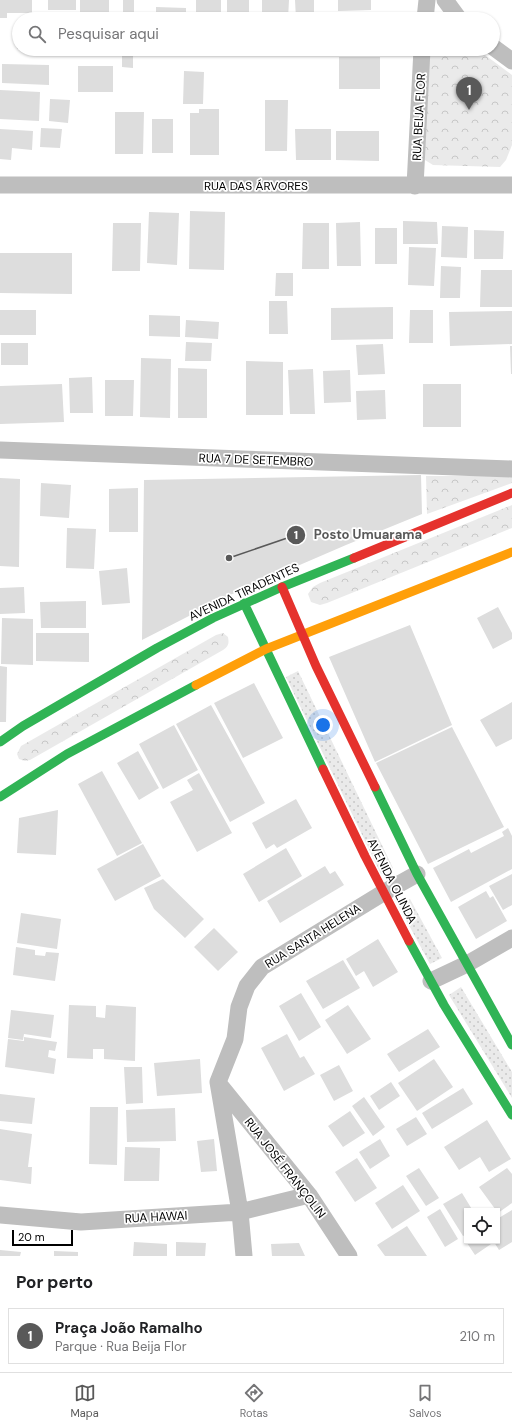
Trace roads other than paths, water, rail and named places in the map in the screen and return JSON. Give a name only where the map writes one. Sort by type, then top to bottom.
[{"type":"main road","name":"AVENIDA TIRADENTES","points":[[0,742],[24,726],[157,648],[244,603],[512,493]]},
{"type":"main road","points":[[0,797],[67,754],[266,649],[302,634],[510,558]]},
{"type":"main road","points":[[282,587],[316,666],[417,874],[512,1045]]},
{"type":"main road","name":"AVENIDA OLINDA","points":[[244,603],[383,893],[431,981],[479,1063],[512,1115]]},
{"type":"street","points":[[426,12],[427,0]]},
{"type":"street","points":[[445,0],[454,12]]},
{"type":"street","points":[[500,52],[512,61]]},
{"type":"street","name":"RUA BEIJA FLOR","points":[[415,186],[422,56]]},
{"type":"street","name":"RUA DAS ÁRVORES","points":[[0,185],[512,185]]},
{"type":"street","name":"RUA 7 DE SETEMBRO","points":[[0,450],[512,469]]},
{"type":"street","name":"RUA SANTA HELENA","points":[[218,1082],[235,1039],[239,1007],[247,986],[262,966],[417,874]]},
{"type":"street","points":[[431,981],[467,964],[512,938]]},
{"type":"street","points":[[218,1082],[240,1212],[244,1256]]},
{"type":"street","name":"RUA JOSÉ FRANÇOLIN","points":[[218,1082],[309,1195],[349,1256]]},
{"type":"street","name":"RUA HAWAI","points":[[0,1215],[81,1222],[240,1212],[309,1195]]},
{"type":"place","name":"Praça João Ramalho","points":[[469,110]]},
{"type":"place","name":"Posto Umuarama","points":[[229,558]]}]
